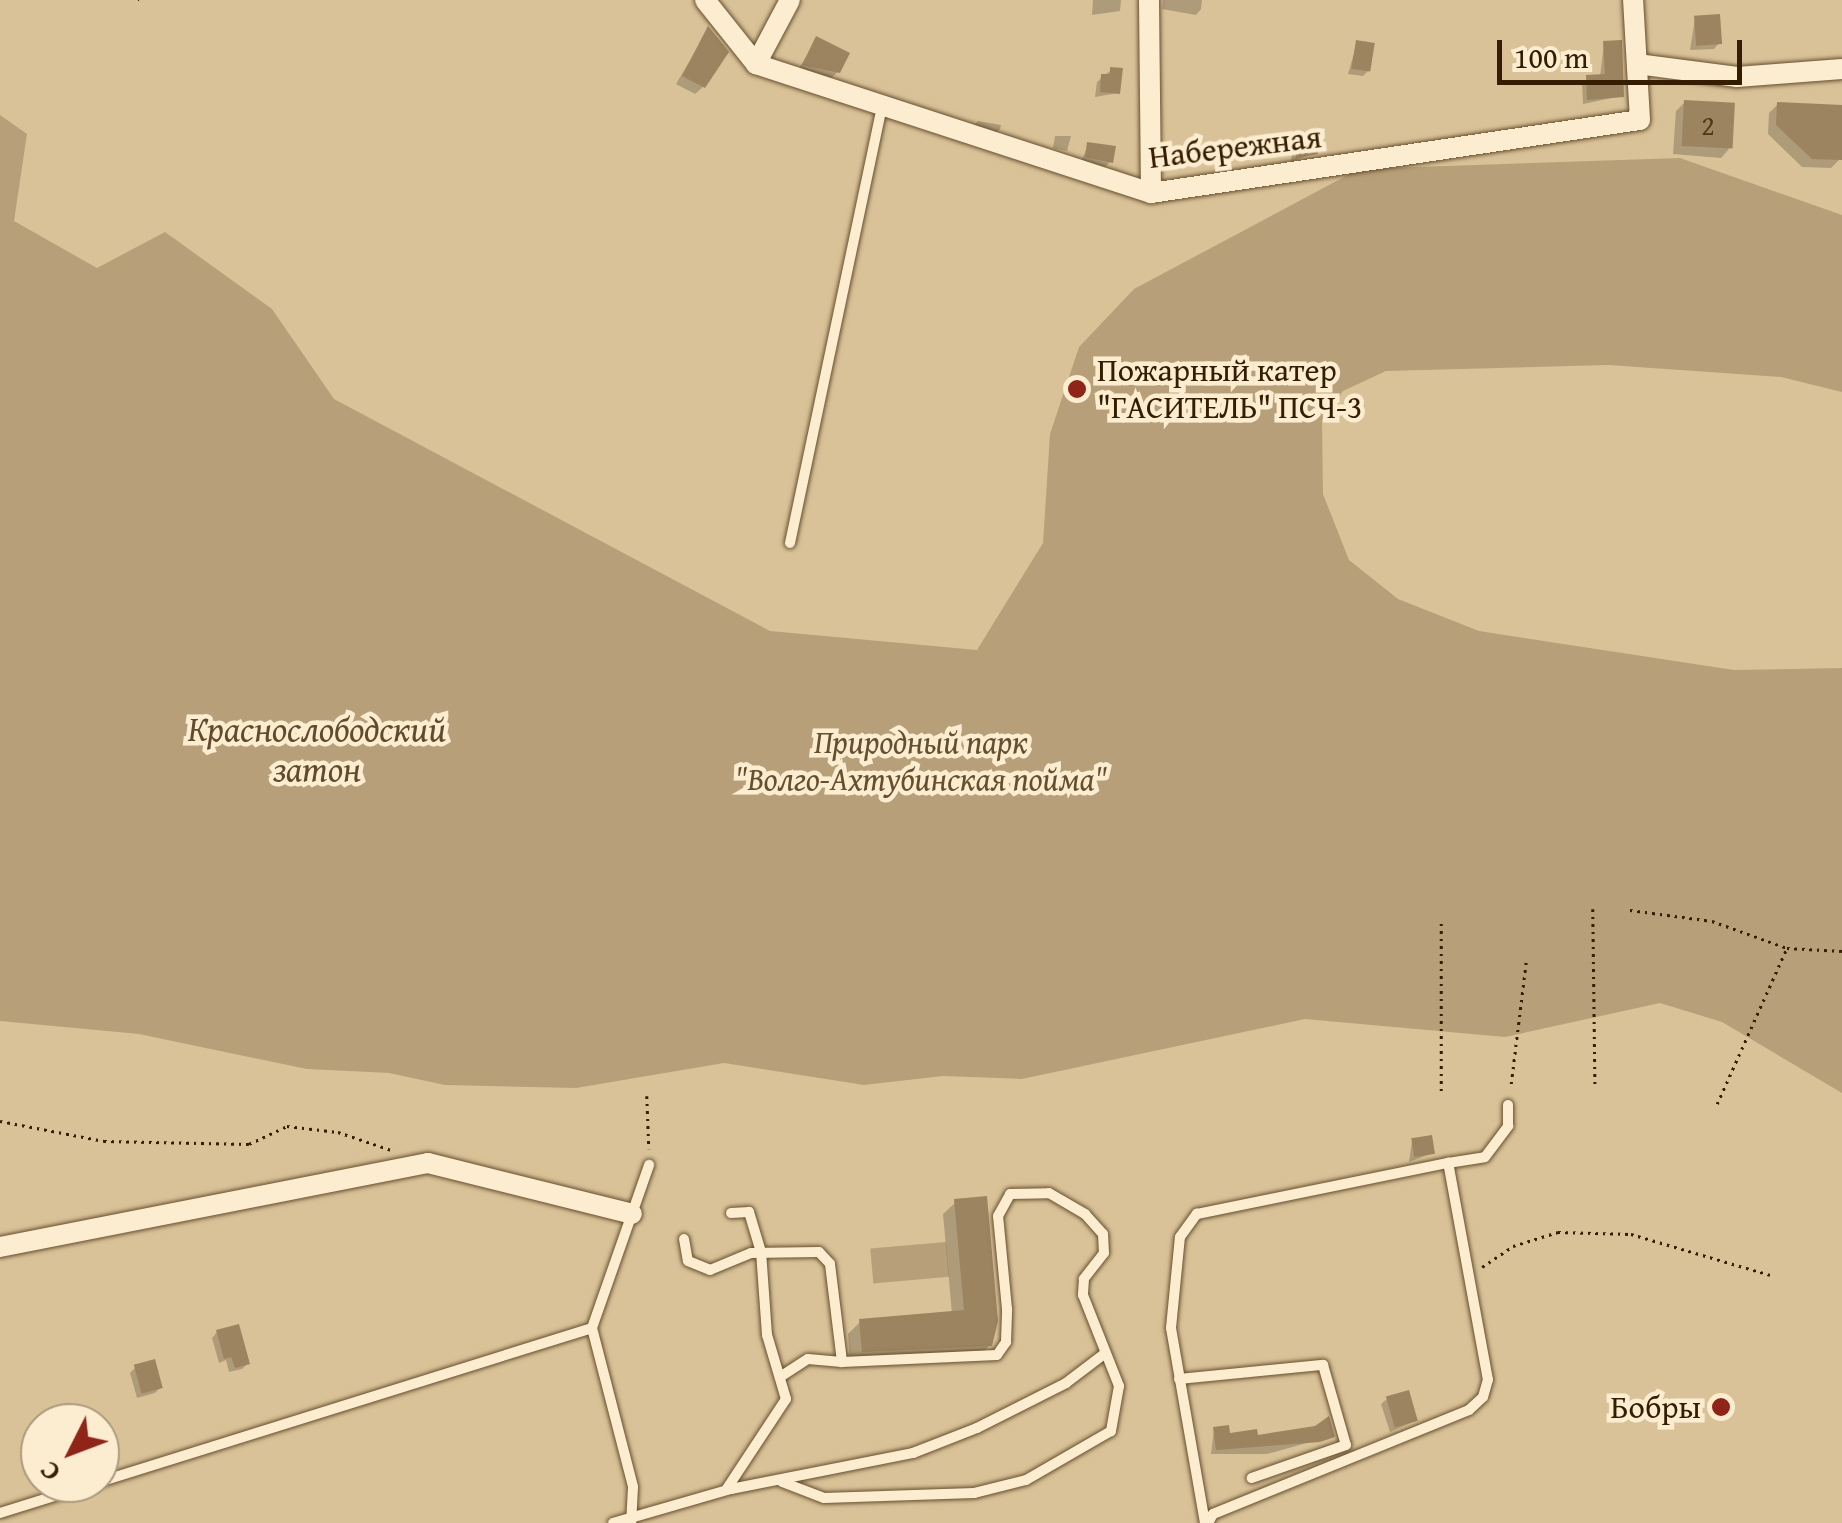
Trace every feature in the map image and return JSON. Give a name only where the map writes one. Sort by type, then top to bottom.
[{"type":"street","points":[[705,0],[756,64],[790,0]]},
{"type":"street","points":[[1149,0],[1151,193]]},
{"type":"street","points":[[1632,0],[1637,64],[1737,77],[1842,69]]},
{"type":"street","name":"Набережная","points":[[756,64],[1151,193],[1640,120],[1637,64]]},
{"type":"street","points":[[0,1247],[428,1163],[632,1214]]},
{"type":"lane","points":[[790,543],[882,105]]},
{"type":"lane","points":[[1206,1523],[1171,1328],[1180,1237],[1196,1214],[1484,1157],[1508,1126],[1508,1105]]},
{"type":"lane","points":[[1206,1523],[1212,1514],[1469,1410],[1488,1380],[1448,1163]]},
{"type":"lane","points":[[631,1521],[629,1452],[592,1328],[649,1166]]},
{"type":"lane","points":[[780,1377],[808,1359],[842,1362],[997,1354],[1006,1342],[1007,1310],[998,1216],[1010,1194],[1049,1194],[1086,1214],[1103,1234],[1104,1253],[1084,1279],[1084,1295],[1119,1386],[1110,1430],[1026,1480],[900,1500],[824,1498],[782,1482]]},
{"type":"lane","points":[[726,1491],[786,1399],[767,1335],[761,1252],[749,1212],[731,1213]]},
{"type":"lane","points":[[684,1240],[688,1261],[699,1269],[761,1252],[819,1252],[830,1264],[842,1362]]},
{"type":"lane","points":[[0,1513],[592,1328]]},
{"type":"lane","points":[[613,1523],[726,1491],[913,1453],[978,1428],[1066,1383],[1104,1354]]},
{"type":"lane","points":[[1179,1378],[1322,1364],[1346,1444],[1252,1478]]},
{"type":"path","points":[[1593,910],[1595,1086]]},
{"type":"path","points":[[1630,910],[1712,922],[1787,948],[1842,951]]},
{"type":"path","points":[[1441,922],[1441,1091]]},
{"type":"path","points":[[1717,1104],[1787,948]]},
{"type":"path","points":[[1510,1084],[1526,961]]},
{"type":"path","points":[[647,1096],[649,1166]]},
{"type":"path","points":[[0,1121],[104,1141],[249,1144],[287,1126],[338,1132],[428,1163]]},
{"type":"path","points":[[1468,1276],[1512,1246],[1558,1232],[1631,1234],[1770,1275]]},
{"type":"green space","name":"Природный парк \"Волго-Ахтубинская пойма\"","points":[[0,0],[1842,0],[1842,1523],[0,1523]]},
{"type":"water","name":"Краснослободский затон","points":[[0,115],[27,134],[14,221],[97,268],[165,232],[272,309],[334,399],[770,631],[977,650],[1043,543],[1050,434],[1079,347],[1134,289],[1359,169],[1680,158],[1842,215],[1842,392],[1781,377],[1609,365],[1386,371],[1343,391],[1322,420],[1323,494],[1349,560],[1398,599],[1479,631],[1734,670],[1842,668],[1842,1093],[1722,1022],[1660,1003],[1505,1037],[1305,1019],[1022,1079],[943,1076],[864,1085],[724,1063],[576,1088],[445,1085],[389,1073],[307,1069],[139,1034],[0,1021]]},
{"type":"water","points":[[946,1242],[949,1277],[873,1283],[870,1249]]},
{"type":"building","points":[[1720,14],[1722,44],[1696,46],[1694,16]]},
{"type":"building","points":[[708,26],[729,52],[705,88],[682,76]]},
{"type":"building","points":[[816,36],[850,53],[840,73],[802,65]]},
{"type":"building","points":[[1356,40],[1375,43],[1370,72],[1351,69]]},
{"type":"building","points":[[1622,40],[1624,97],[1587,100],[1586,75],[1605,74],[1603,41]]},
{"type":"building","points":[[1110,67],[1123,68],[1120,94],[1100,92],[1101,74],[1110,74]]},
{"type":"building","points":[[1684,100],[1735,103],[1733,149],[1682,146]]},
{"type":"building","points":[[1777,102],[1842,105],[1842,160],[1812,159],[1776,125]]},
{"type":"building","points":[[1294,136],[1315,142],[1318,154],[1296,158]]},
{"type":"building","points":[[1087,142],[1116,146],[1113,163],[1085,157]]},
{"type":"building","points":[[1432,1135],[1435,1154],[1414,1157],[1411,1138]]},
{"type":"building","points":[[987,1196],[998,1321],[992,1346],[862,1352],[859,1319],[964,1310],[954,1199]]},
{"type":"building","points":[[239,1324],[250,1364],[235,1368],[231,1357],[224,1359],[216,1330]]},
{"type":"building","points":[[155,1359],[163,1388],[142,1394],[134,1365]]},
{"type":"building","points":[[1409,1390],[1418,1421],[1395,1427],[1386,1397]]},
{"type":"building","points":[[1329,1416],[1335,1437],[1320,1442],[1216,1450],[1213,1427],[1229,1425],[1230,1433],[1257,1429],[1258,1435],[1315,1426]]},
{"type":"place","name":"Пожарный катер \"ГАСИТЕЛЬ\" ПСЧ-3","points":[[1077,389]]},
{"type":"place","name":"Бобры","points":[[1721,1407]]}]
